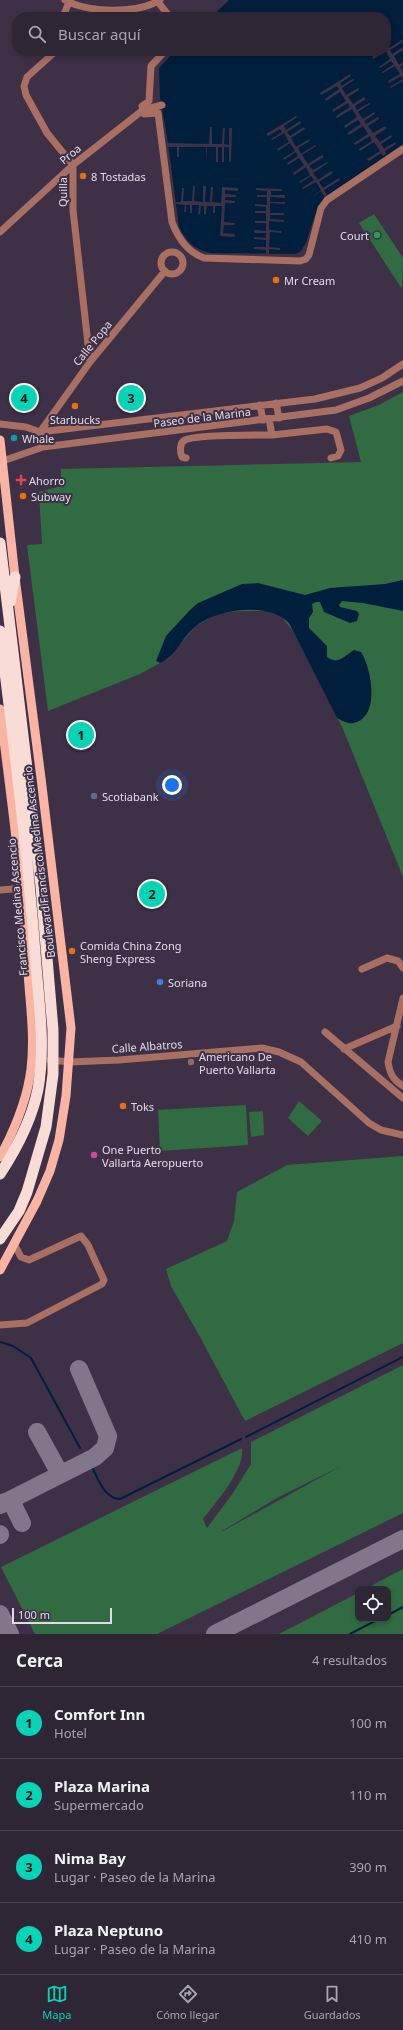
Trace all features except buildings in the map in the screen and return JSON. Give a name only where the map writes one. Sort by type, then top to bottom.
[{"type":"highway","name":"Francisco Medina Ascencio","points":[[0,543],[8,612],[31,887]]},
{"type":"highway","points":[[8,612],[15,577]]},
{"type":"highway","name":"Francisco Medina Ascencio","points":[[0,631],[31,887],[52,1022],[42,1060],[38,1090],[29,1118],[18,1144],[0,1174]]},
{"type":"highway","name":"Francisco Medina Ascencio","points":[[0,1239],[19,1211],[36,1165],[46,1127],[53,1074],[42,1060]]},
{"type":"main road","name":"Boulevard Francisco Medina Ascencio","points":[[0,440],[1,462],[42,778],[71,1028],[70,1062],[59,1140],[50,1171],[37,1201],[0,1270]]},
{"type":"main road","name":"Francisco Medina Ascencio","points":[[0,709],[31,887],[30,1011],[42,1060],[26,1095],[18,1119],[0,1157]]},
{"type":"street","points":[[64,12],[67,1],[92,10],[108,11],[159,1],[167,12]]},
{"type":"street","name":"Quilla","points":[[50,56],[27,77],[24,86],[26,96],[47,133],[73,165],[73,210],[90,362]]},
{"type":"street","points":[[160,56],[151,66],[149,100],[142,106],[144,114],[158,113],[170,203],[176,232],[190,251],[204,258],[300,261],[306,259],[309,255],[322,208],[327,200],[403,149]]},
{"type":"street","name":"Proa","points":[[0,232],[73,165],[143,110],[162,105]]},
{"type":"street","name":"Calle Popa","points":[[40,432],[90,362],[165,271]]},
{"type":"street","name":"Paseo de la Marina","points":[[0,424],[26,427],[40,432],[315,399],[360,388],[382,378],[403,364]]},
{"type":"street","name":"Paseo de la Marina","points":[[1,462],[43,447],[336,410],[369,398],[403,382]]},
{"type":"street","points":[[276,403],[279,418]]},
{"type":"street","points":[[260,405],[272,435]]},
{"type":"street","points":[[186,458],[182,457],[180,450],[181,444],[185,440],[200,437],[272,435],[327,429],[336,432],[341,450],[338,456],[331,458]]},
{"type":"street","points":[[40,432],[43,447]]},
{"type":"street","points":[[0,890],[31,887]]},
{"type":"street","points":[[362,969],[387,958],[398,961],[403,968]]},
{"type":"street","points":[[403,998],[388,1062],[390,1073],[394,1080],[403,1086]]},
{"type":"street","points":[[344,1049],[396,1026]]},
{"type":"street","points":[[325,1032],[403,1098]]},
{"type":"street","name":"Calle Albatros","points":[[42,1060],[70,1062],[262,1048],[279,1052],[301,1062],[369,1123],[381,1130],[403,1135]]},
{"type":"street","points":[[388,1086],[394,1080]]},
{"type":"street","points":[[0,1325],[27,1323],[102,1284],[104,1280],[88,1245],[81,1236],[29,1260],[21,1257],[14,1244]]},
{"type":"green space","points":[[374,214],[403,258],[402,289],[359,223]]},
{"type":"green space","points":[[403,392],[403,877],[343,729],[293,631],[281,616],[268,611],[218,613],[196,626],[167,659],[140,674],[48,711],[27,545],[42,544],[39,492],[61,486],[61,469],[361,462],[349,416],[379,405]]},
{"type":"green space","points":[[299,1101],[322,1121],[308,1136],[288,1118]]},
{"type":"green space","points":[[246,1105],[248,1145],[160,1151],[158,1110]]},
{"type":"green space","points":[[263,1111],[264,1135],[251,1137],[249,1112]]},
{"type":"green space","points":[[403,1156],[403,1343],[245,1421],[171,1286],[166,1269],[227,1241],[234,1221],[237,1192],[287,1165]]},
{"type":"green space","points":[[403,1365],[403,1513],[157,1634],[35,1634],[1,1567],[242,1448],[242,1457],[234,1476],[222,1495],[203,1519],[207,1528],[233,1493],[251,1464],[251,1442]],"holes":[[[341,1466],[223,1531],[277,1498]]]},
{"type":"green space","points":[[403,1569],[403,1634],[279,1634],[355,1595],[355,1622],[391,1622],[391,1586],[371,1586]]},
{"type":"water","points":[[229,0],[403,0],[403,144],[325,197],[315,215],[306,243],[301,251],[296,254],[211,253],[195,247],[185,237],[179,227],[168,143],[160,97],[159,68],[170,56],[391,56],[391,12],[216,12]]},
{"type":"water","points":[[403,580],[403,611],[363,603],[342,601],[339,605],[340,607],[357,611],[359,614],[357,621],[350,623],[324,612],[320,602],[312,604],[313,612],[309,618],[309,628],[327,646],[327,657],[338,660],[354,650],[361,652],[365,659],[370,678],[371,700],[369,709],[364,717],[354,723],[347,723],[337,718],[289,623],[280,616],[269,612],[243,610],[217,615],[205,620],[191,630],[166,660],[160,663],[156,661],[166,636],[190,610],[198,603],[242,584],[258,583],[305,595],[330,588],[385,584]]},
{"type":"pier","points":[[402,40],[403,42],[391,49],[391,47]]},
{"type":"pier","points":[[403,47],[403,50],[394,56],[399,65],[403,62],[403,65],[400,67],[403,71],[403,79],[401,76],[389,83],[388,81],[400,74],[395,66],[383,73],[382,72],[394,64],[391,61],[380,68],[379,67],[390,59],[388,56],[391,56],[391,52],[392,54]]},
{"type":"pier","points":[[350,74],[351,76],[340,83],[341,86],[353,79],[354,80],[342,88],[346,95],[358,88],[359,90],[348,97],[353,104],[364,97],[366,99],[355,106],[357,110],[369,103],[370,104],[358,112],[363,119],[374,112],[375,114],[364,121],[366,124],[378,117],[379,119],[368,126],[373,133],[385,126],[387,128],[375,136],[380,142],[391,135],[392,137],[381,144],[384,149],[395,142],[396,144],[385,151],[386,154],[383,156],[381,153],[369,161],[367,159],[380,151],[374,142],[360,151],[359,149],[372,141],[370,136],[355,145],[354,143],[368,134],[363,126],[349,135],[347,133],[361,124],[358,120],[345,128],[344,126],[357,117],[352,109],[337,118],[336,116],[350,107],[348,103],[333,112],[332,110],[346,101],[340,92],[326,101],[325,99],[339,89],[337,86],[321,95],[320,93]]},
{"type":"pier","points":[[403,79],[403,81],[391,88],[390,87]]},
{"type":"pier","points":[[296,116],[297,117],[284,126],[286,130],[300,121],[301,123],[287,132],[290,136],[304,127],[305,129],[291,138],[296,147],[309,139],[310,141],[298,148],[301,154],[315,145],[316,146],[302,155],[308,164],[322,155],[324,157],[309,166],[313,170],[327,162],[328,163],[313,173],[318,180],[331,171],[333,173],[319,182],[323,188],[339,178],[340,180],[324,190],[327,195],[325,197],[321,191],[311,198],[321,190],[316,182],[303,189],[302,188],[314,180],[311,176],[300,183],[299,182],[310,175],[306,167],[294,175],[293,173],[304,165],[299,158],[288,165],[287,163],[298,156],[296,152],[284,160],[283,158],[295,151],[290,143],[278,151],[277,149],[289,142],[284,133],[272,140],[271,139],[282,132],[280,129],[268,136],[266,134]]},
{"type":"pier","points":[[210,127],[212,127],[212,144],[222,144],[223,128],[225,128],[224,144],[229,145],[229,128],[232,128],[231,162],[229,162],[229,147],[224,147],[224,162],[222,162],[222,147],[218,147],[218,162],[216,162],[216,147],[207,147],[206,161],[206,147],[179,147],[179,157],[177,157],[177,147],[168,147],[168,143],[209,144]]},
{"type":"pier","points":[[193,186],[195,186],[194,201],[203,202],[203,186],[206,186],[205,202],[210,202],[211,187],[213,187],[212,202],[221,203],[222,187],[238,188],[238,191],[225,190],[225,194],[236,195],[236,197],[225,197],[225,200],[235,201],[235,203],[225,203],[224,222],[235,223],[235,225],[224,225],[223,233],[235,234],[234,237],[220,236],[222,206],[215,206],[215,213],[213,213],[213,206],[207,206],[206,214],[204,214],[204,206],[201,206],[200,214],[198,214],[199,205],[192,205],[192,213],[190,213],[190,205],[186,205],[186,212],[184,212],[185,205],[176,204],[176,202],[181,202],[182,188],[184,188],[183,201],[192,201]]},
{"type":"pier","points":[[256,188],[282,189],[282,191],[271,191],[271,195],[285,195],[285,198],[270,197],[270,202],[285,202],[285,204],[270,203],[270,213],[284,213],[284,215],[270,215],[270,219],[284,220],[284,222],[269,221],[269,230],[281,231],[281,233],[270,232],[269,247],[280,248],[280,250],[269,249],[269,254],[266,254],[266,250],[254,249],[254,247],[266,247],[266,240],[254,239],[254,237],[266,238],[266,233],[254,233],[254,230],[266,231],[266,223],[255,223],[255,221],[266,221],[266,213],[255,213],[255,211],[266,211],[266,207],[255,206],[255,204],[267,205],[267,197],[257,197],[257,195],[267,195],[267,191],[256,190]]},
{"type":"waterway","points":[[0,1342],[13,1346],[31,1358],[80,1448]]},
{"type":"waterway","points":[[246,1437],[403,1357]]},
{"type":"waterway","points":[[91,1465],[106,1492],[110,1496],[120,1499],[241,1439]]},
{"type":"waterway","points":[[391,1613],[403,1607]]},
{"type":"waterway","points":[[350,1634],[373,1622]]},
{"type":"taxiway","points":[[0,1505],[95,1457],[105,1448],[108,1436],[79,1369]]},
{"type":"taxiway","points":[[37,1432],[59,1472],[59,1475]]},
{"type":"taxiway","points":[[5,1502],[13,1505],[22,1523]]},
{"type":"taxiway","points":[[215,1634],[403,1539]]},
{"type":"taxiway","points":[[0,1614],[10,1634]]},
{"type":"place","name":"8 Tostadas","points":[[83,176]]},
{"type":"place","name":"Court","points":[[377,235]]},
{"type":"place","name":"Mr Cream","points":[[276,280]]},
{"type":"place","name":"Plaza Neptuno","points":[[24,398]]},
{"type":"place","name":"Nima Bay","points":[[131,398]]},
{"type":"place","name":"Starbucks","points":[[75,406]]},
{"type":"place","name":"Whale","points":[[14,438]]},
{"type":"place","name":"Ahorro","points":[[21,480]]},
{"type":"place","name":"Subway","points":[[23,496]]},
{"type":"place","name":"Comfort Inn","points":[[81,735]]},
{"type":"place","name":"Scotiabank","points":[[94,796]]},
{"type":"place","name":"Plaza Marina","points":[[152,894]]},
{"type":"place","name":"Comida China Zong Sheng Express","points":[[72,951]]},
{"type":"place","name":"Soriana","points":[[160,982]]},
{"type":"place","name":"Americano De Puerto Vallarta","points":[[191,1062]]},
{"type":"place","name":"Toks","points":[[123,1106]]},
{"type":"place","name":"One Puerto Vallarta Aeropuerto","points":[[94,1155]]}]
